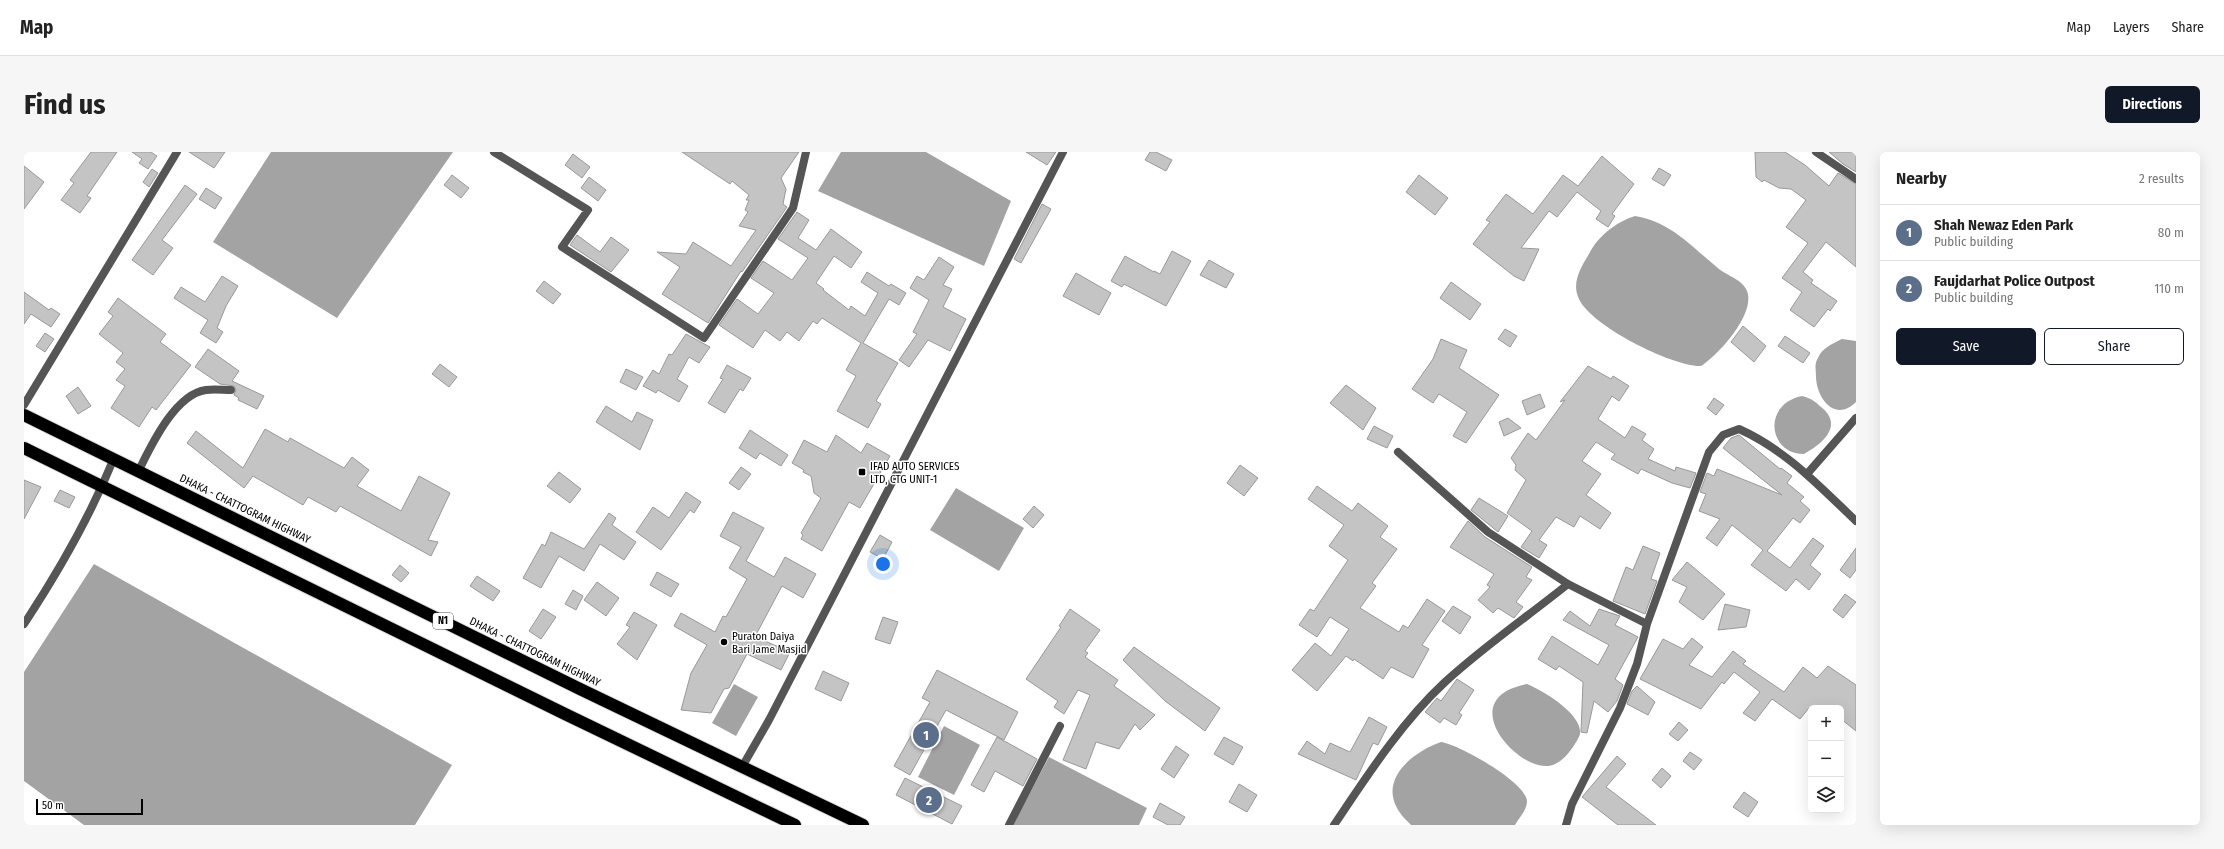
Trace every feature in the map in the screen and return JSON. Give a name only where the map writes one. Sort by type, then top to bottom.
[{"type":"highway","name":"DHAKA - CHATTOGRAM HIGHWAY","points":[[24,415],[139,470],[580,689],[864,825]]},
{"type":"highway","points":[[24,448],[103,485],[565,714],[795,825]]},
{"type":"street","points":[[24,404],[177,152]]},
{"type":"street","points":[[494,152],[588,210],[562,247],[704,338],[793,208],[806,152]]},
{"type":"street","points":[[742,767],[769,720],[1063,152]]},
{"type":"street","points":[[1816,152],[1856,179]]},
{"type":"street","points":[[139,470],[158,431],[177,408],[195,394],[206,390],[231,390]]},
{"type":"street","points":[[1807,474],[1856,418]]},
{"type":"street","points":[[1566,825],[1572,804],[1620,708],[1637,664],[1647,624],[1709,452],[1723,435],[1739,429],[1768,444],[1807,474],[1856,521]]},
{"type":"street","points":[[1398,452],[1488,532],[1568,584],[1647,624]]},
{"type":"street","points":[[24,624],[60,569],[103,485],[114,458]]},
{"type":"street","points":[[1334,825],[1417,711],[1443,683],[1514,625],[1568,584]]},
{"type":"street","points":[[1009,825],[1060,726]]},
{"type":"shaded area","points":[[271,152],[453,152],[337,318],[213,242]]},
{"type":"shaded area","points":[[841,152],[926,152],[1011,201],[984,266],[818,191]]},
{"type":"shaded area","points":[[1635,216],[1659,223],[1670,229],[1719,269],[1739,281],[1747,291],[1748,300],[1746,311],[1741,322],[1717,353],[1701,366],[1688,365],[1672,360],[1634,343],[1599,321],[1587,310],[1579,299],[1576,287],[1578,275],[1597,241],[1614,226]]},
{"type":"shaded area","points":[[1842,339],[1856,341],[1856,402],[1848,408],[1841,410],[1834,409],[1828,405],[1819,392],[1816,362],[1822,352]]},
{"type":"shaded area","points":[[1802,396],[1817,403],[1828,414],[1831,421],[1831,427],[1824,439],[1804,454],[1792,452],[1783,446],[1777,438],[1774,428],[1780,408],[1789,401]]},
{"type":"shaded area","points":[[956,488],[1024,528],[999,571],[930,530]]},
{"type":"shaded area","points":[[94,564],[452,765],[415,825],[84,825],[24,781],[24,672]]},
{"type":"shaded area","points":[[734,684],[758,697],[736,736],[712,723]]},
{"type":"shaded area","points":[[1527,684],[1551,697],[1569,711],[1579,726],[1580,734],[1575,744],[1565,757],[1555,764],[1542,766],[1527,760],[1512,750],[1500,736],[1493,720],[1494,705],[1504,692]]},
{"type":"shaded area","points":[[944,726],[980,745],[954,795],[918,777]]},
{"type":"shaded area","points":[[1441,742],[1461,749],[1490,765],[1516,784],[1524,793],[1527,804],[1515,825],[1411,825],[1403,817],[1397,808],[1393,797],[1393,786],[1397,776],[1411,759],[1431,746]]},
{"type":"shaded area","points":[[1049,757],[1147,808],[1139,825],[1013,825]]},
{"type":"building","points":[[91,152],[117,152],[87,196],[91,198],[80,213],[61,200],[74,183],[70,180]]},
{"type":"building","points":[[132,152],[151,152],[157,156],[148,169],[139,163],[142,159]]},
{"type":"building","points":[[189,152],[225,152],[214,168]]},
{"type":"building","points":[[682,152],[799,152],[781,178],[786,189],[783,204],[787,207],[742,272],[741,271],[708,323],[662,294],[680,267],[657,252],[686,254],[693,242],[731,266],[756,230],[739,226],[748,212],[745,210],[749,200],[746,200],[749,195],[732,181],[730,184]]},
{"type":"building","points":[[1026,152],[1056,152],[1047,165]]},
{"type":"building","points":[[1150,152],[1156,152],[1172,160],[1166,171],[1145,160]]},
{"type":"building","points":[[1755,152],[1785,152],[1805,165],[1829,186],[1838,173],[1856,184],[1856,267],[1826,242],[1803,272],[1813,280],[1811,283],[1837,301],[1830,311],[1828,309],[1814,327],[1790,310],[1802,292],[1782,278],[1808,243],[1786,227],[1806,200],[1791,189],[1779,188],[1764,180],[1762,182],[1756,177]]},
{"type":"building","points":[[1829,152],[1856,152],[1856,172],[1843,164]]},
{"type":"building","points":[[573,154],[590,167],[582,178],[565,165]]},
{"type":"building","points":[[1602,156],[1634,184],[1612,214],[1615,216],[1608,227],[1596,219],[1601,211],[1577,192],[1557,217],[1549,211],[1521,248],[1539,249],[1524,281],[1514,276],[1473,244],[1490,222],[1486,220],[1506,194],[1533,214],[1563,175],[1578,186]]},
{"type":"building","points":[[24,166],[44,182],[24,209]]},
{"type":"building","points":[[1659,168],[1671,175],[1664,186],[1652,179]]},
{"type":"building","points":[[152,169],[158,173],[149,187],[143,182]]},
{"type":"building","points":[[452,175],[469,188],[461,198],[444,185]]},
{"type":"building","points":[[1419,175],[1448,198],[1435,215],[1406,192]]},
{"type":"building","points":[[589,177],[606,190],[598,201],[581,188]]},
{"type":"building","points":[[185,185],[197,194],[162,240],[173,248],[153,275],[132,260]]},
{"type":"building","points":[[206,188],[222,198],[215,209],[199,199]]},
{"type":"building","points":[[1042,204],[1051,209],[1021,263],[1014,259]]},
{"type":"building","points":[[797,212],[809,220],[798,238],[816,250],[831,229],[862,252],[851,268],[834,256],[816,283],[849,310],[851,306],[865,316],[878,293],[861,282],[867,272],[889,286],[891,284],[906,293],[899,305],[889,299],[863,343],[898,363],[876,401],[881,404],[868,428],[837,411],[856,376],[846,370],[861,343],[822,318],[817,324],[813,321],[799,341],[787,332],[780,341],[765,330],[753,348],[719,325],[737,299],[758,314],[774,293],[751,278],[763,261],[792,280],[808,258],[778,239]]},
{"type":"building","points":[[577,235],[600,252],[611,237],[629,250],[611,272],[570,245]]},
{"type":"building","points":[[1172,251],[1191,261],[1166,306],[1124,284],[1122,287],[1111,281],[1125,256],[1160,274]]},
{"type":"building","points":[[939,257],[954,267],[943,285],[952,289],[943,307],[966,319],[950,351],[928,340],[909,367],[899,360],[917,334],[913,332],[929,300],[910,288],[917,276],[924,280]]},
{"type":"building","points":[[1209,260],[1234,274],[1226,288],[1200,275]]},
{"type":"building","points":[[1076,273],[1111,293],[1099,315],[1063,296]]},
{"type":"building","points":[[222,276],[238,286],[226,306],[217,328],[223,332],[216,343],[200,333],[208,320],[174,298],[181,287],[205,302]]},
{"type":"building","points":[[544,281],[561,294],[553,304],[536,291]]},
{"type":"building","points":[[1451,282],[1481,304],[1470,320],[1440,298]]},
{"type":"building","points":[[24,292],[49,310],[51,308],[60,314],[51,327],[31,314],[24,324]]},
{"type":"building","points":[[118,298],[166,334],[160,342],[191,365],[156,410],[152,407],[139,427],[111,408],[125,386],[116,380],[125,369],[116,362],[123,353],[99,334],[113,316],[108,312]]},
{"type":"building","points":[[1743,326],[1766,346],[1754,362],[1731,342]]},
{"type":"building","points":[[1505,329],[1517,336],[1510,347],[1498,339]]},
{"type":"building","points":[[45,333],[54,339],[45,352],[36,346]]},
{"type":"building","points":[[686,334],[710,347],[699,363],[689,357],[677,379],[688,386],[679,402],[658,390],[656,393],[643,386],[653,370],[659,374],[669,354],[672,355]]},
{"type":"building","points":[[1785,336],[1810,353],[1803,363],[1778,346]]},
{"type":"building","points":[[1441,339],[1467,350],[1459,368],[1499,395],[1466,443],[1453,436],[1467,412],[1439,394],[1433,403],[1412,389],[1433,359]]},
{"type":"building","points":[[208,349],[239,371],[232,381],[264,396],[257,409],[238,400],[239,398],[234,395],[236,390],[234,386],[220,384],[195,367]]},
{"type":"building","points":[[440,364],[457,377],[449,387],[432,374]]},
{"type":"building","points":[[727,365],[751,378],[743,391],[740,389],[725,413],[708,403],[723,379],[720,378]]},
{"type":"building","points":[[1588,366],[1611,379],[1613,376],[1629,386],[1619,401],[1612,396],[1598,419],[1625,438],[1632,426],[1646,434],[1642,440],[1654,449],[1648,459],[1675,471],[1676,467],[1696,473],[1690,488],[1672,483],[1641,469],[1638,474],[1611,459],[1615,454],[1596,442],[1582,461],[1601,474],[1586,495],[1611,513],[1600,529],[1580,516],[1574,527],[1556,517],[1539,540],[1547,545],[1539,558],[1521,547],[1532,531],[1507,513],[1526,480],[1515,470],[1516,465],[1511,458],[1528,433],[1536,440],[1565,400],[1560,402]]},
{"type":"building","points":[[626,369],[643,377],[636,390],[620,382]]},
{"type":"building","points":[[1346,385],[1376,408],[1363,430],[1330,403]]},
{"type":"building","points":[[78,387],[91,406],[78,414],[66,396]]},
{"type":"building","points":[[1540,394],[1545,407],[1527,415],[1522,401]]},
{"type":"building","points":[[1714,398],[1724,405],[1716,415],[1707,408]]},
{"type":"building","points":[[606,406],[632,422],[637,412],[653,420],[640,450],[596,422]]},
{"type":"building","points":[[1508,418],[1521,428],[1504,436],[1499,422]]},
{"type":"building","points":[[1374,426],[1393,436],[1387,448],[1367,439]]},
{"type":"building","points":[[265,429],[288,442],[290,438],[344,468],[352,457],[369,470],[357,486],[401,511],[419,476],[450,493],[428,540],[438,542],[431,556],[340,506],[336,512],[308,497],[303,505],[253,476],[244,488],[187,443],[196,431],[243,468]]},
{"type":"building","points":[[750,430],[788,455],[781,466],[760,453],[756,459],[739,448]]},
{"type":"building","points":[[836,435],[861,453],[867,443],[890,456],[860,508],[849,502],[822,551],[801,539],[803,535],[801,533],[821,498],[814,493],[811,476],[803,472],[804,470],[792,463],[804,440],[827,452]]},
{"type":"building","points":[[1739,435],[1780,469],[1781,468],[1792,476],[1787,483],[1804,497],[1800,501],[1810,510],[1800,523],[1793,518],[1767,551],[1790,568],[1813,538],[1824,546],[1810,565],[1821,574],[1809,590],[1796,579],[1786,591],[1751,565],[1763,550],[1732,525],[1717,546],[1706,538],[1720,519],[1699,511],[1706,494],[1700,492],[1707,473],[1714,476],[1717,469],[1782,495],[1723,448],[1731,438]]},
{"type":"building","points":[[1240,465],[1258,478],[1244,496],[1227,483]]},
{"type":"building","points":[[741,467],[751,474],[739,490],[729,483]]},
{"type":"building","points":[[559,472],[581,489],[570,503],[547,486]]},
{"type":"building","points":[[24,480],[41,487],[24,519]]},
{"type":"building","points":[[1317,486],[1352,511],[1358,503],[1388,526],[1380,537],[1397,549],[1372,583],[1376,586],[1360,608],[1399,632],[1403,625],[1408,628],[1427,599],[1445,611],[1422,645],[1429,649],[1413,678],[1391,667],[1383,679],[1354,659],[1353,661],[1346,656],[1317,691],[1292,670],[1315,643],[1331,656],[1349,629],[1330,617],[1317,637],[1299,625],[1310,609],[1314,611],[1348,560],[1329,546],[1344,525],[1308,499]]},
{"type":"building","points":[[60,490],[75,497],[69,508],[54,501]]},
{"type":"building","points":[[686,492],[701,502],[694,513],[690,510],[661,550],[636,532],[653,507],[669,518]]},
{"type":"building","points":[[1479,498],[1508,516],[1498,532],[1471,510]]},
{"type":"building","points":[[1034,506],[1044,515],[1033,528],[1023,519]]},
{"type":"building","points":[[733,512],[764,528],[746,561],[774,577],[785,557],[816,574],[803,598],[782,586],[758,631],[756,637],[790,652],[781,670],[747,654],[729,688],[724,689],[711,713],[681,710],[691,673],[707,645],[674,626],[681,613],[715,632],[723,616],[726,617],[747,579],[729,568],[741,547],[720,536]]},
{"type":"building","points":[[609,513],[616,518],[612,525],[636,542],[624,560],[600,544],[584,571],[559,556],[541,588],[523,578],[542,544],[545,546],[551,532],[584,549]]},
{"type":"building","points":[[1468,521],[1485,537],[1532,567],[1526,577],[1532,580],[1516,602],[1523,607],[1514,618],[1498,608],[1493,613],[1478,600],[1490,587],[1487,585],[1494,574],[1450,547]]},
{"type":"building","points":[[880,535],[892,542],[883,559],[870,552]]},
{"type":"building","points":[[1643,546],[1660,553],[1651,579],[1657,581],[1645,614],[1613,601],[1626,567],[1633,570]]},
{"type":"building","points":[[1856,548],[1856,570],[1850,578],[1840,570]]},
{"type":"building","points":[[1687,562],[1725,594],[1703,620],[1679,602],[1687,587],[1672,580]]},
{"type":"building","points":[[400,565],[409,573],[401,582],[392,575]]},
{"type":"building","points":[[657,572],[679,584],[671,597],[650,585]]},
{"type":"building","points":[[477,576],[500,591],[493,601],[470,586]]},
{"type":"building","points":[[597,582],[619,598],[606,616],[584,600]]},
{"type":"building","points":[[573,590],[583,596],[576,610],[565,604]]},
{"type":"building","points":[[1845,594],[1856,602],[1843,618],[1833,610]]},
{"type":"building","points":[[1725,604],[1750,610],[1746,627],[1718,630]]},
{"type":"building","points":[[1453,606],[1471,617],[1460,634],[1442,621]]},
{"type":"building","points":[[543,609],[556,617],[541,639],[529,631]]},
{"type":"building","points":[[1070,609],[1100,630],[1085,651],[1088,653],[1085,657],[1118,680],[1114,686],[1155,715],[1140,730],[1135,724],[1119,749],[1096,742],[1086,769],[1063,760],[1090,695],[1078,690],[1064,714],[1054,707],[1058,701],[1026,679],[1061,627],[1059,626]]},
{"type":"building","points":[[1599,609],[1620,616],[1615,625],[1638,637],[1615,679],[1623,685],[1617,701],[1608,712],[1594,701],[1587,733],[1581,732],[1583,682],[1559,666],[1556,670],[1538,659],[1552,636],[1598,665],[1609,645],[1563,620],[1570,611],[1590,626]]},
{"type":"building","points":[[634,612],[657,625],[637,660],[617,644],[630,627],[626,625]]},
{"type":"building","points":[[883,617],[898,622],[890,644],[875,639]]},
{"type":"building","points":[[1692,638],[1703,647],[1689,665],[1712,677],[1733,651],[1746,661],[1743,664],[1784,692],[1803,667],[1817,678],[1828,666],[1856,685],[1856,731],[1844,721],[1844,705],[1808,705],[1808,709],[1800,719],[1772,699],[1755,721],[1743,713],[1760,692],[1734,672],[1724,684],[1722,682],[1701,709],[1640,679],[1663,639],[1683,649]]},
{"type":"building","points":[[1134,647],[1220,708],[1205,731],[1165,701],[1123,660]]},
{"type":"building","points":[[937,670],[1018,712],[1004,740],[946,710],[910,775],[894,766],[930,702],[922,698]]},
{"type":"building","points":[[823,671],[849,683],[841,701],[815,689]]},
{"type":"building","points":[[1457,679],[1474,690],[1459,713],[1462,715],[1456,725],[1444,718],[1440,723],[1425,712],[1437,698],[1441,701]]},
{"type":"building","points":[[1637,686],[1655,702],[1648,715],[1627,704],[1632,691]]},
{"type":"building","points":[[1369,717],[1387,727],[1378,745],[1373,743],[1356,780],[1298,754],[1307,741],[1325,754],[1330,743],[1350,752]]},
{"type":"building","points":[[1679,722],[1688,730],[1678,741],[1669,734]]},
{"type":"building","points":[[997,737],[1037,759],[1023,786],[995,771],[984,792],[971,785]]},
{"type":"building","points":[[1224,737],[1243,747],[1233,765],[1214,754]]},
{"type":"building","points":[[1176,746],[1189,755],[1174,778],[1161,769]]},
{"type":"building","points":[[1690,752],[1702,760],[1694,770],[1683,761]]},
{"type":"building","points":[[1617,756],[1626,764],[1606,787],[1656,825],[1618,825],[1582,797]]},
{"type":"building","points":[[1662,768],[1671,776],[1661,788],[1652,780]]},
{"type":"building","points":[[905,778],[962,806],[952,824],[896,795]]},
{"type":"building","points":[[1239,784],[1257,795],[1247,812],[1229,802]]},
{"type":"building","points":[[1744,792],[1758,802],[1748,817],[1733,807]]},
{"type":"building","points":[[1160,803],[1185,817],[1180,825],[1168,825],[1153,817]]},
{"type":"place","name":"IFAD AUTO SERVICES LTD, CTG UNIT-1","points":[[862,472]]},
{"type":"place","name":"Puraton Daiya Bari Jame Masjid","points":[[724,642]]},
{"type":"place","name":"Shah Newaz Eden Park","points":[[926,735]]},
{"type":"place","name":"Faujdarhat Police Outpost","points":[[929,800]]}]
